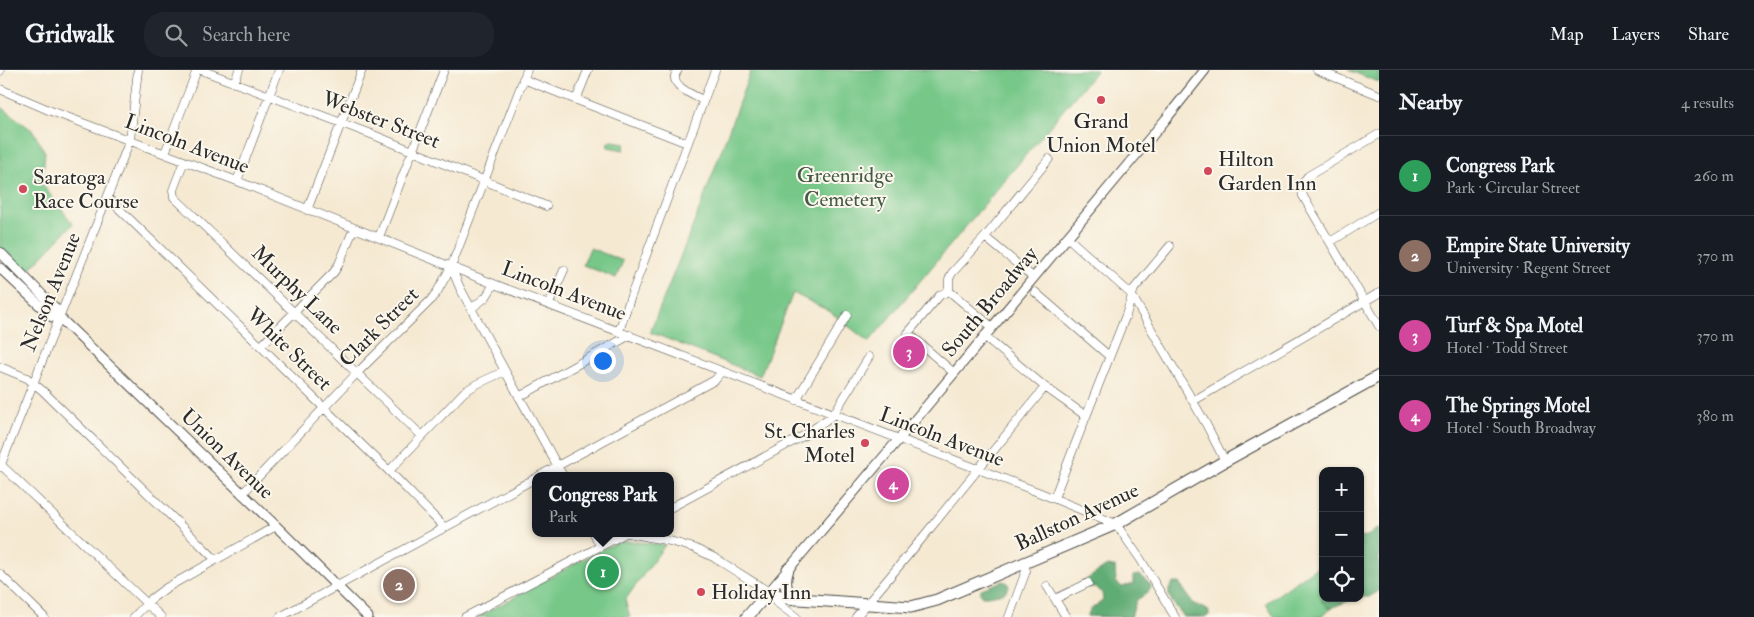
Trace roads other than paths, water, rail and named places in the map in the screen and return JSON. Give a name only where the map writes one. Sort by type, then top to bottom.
[{"type":"highway","name":"Ballston Avenue","points":[[769,592],[785,598],[795,599],[911,607],[922,605],[1116,524],[1226,460],[1379,376]]},
{"type":"highway","points":[[788,570],[785,586],[788,594],[795,599]]},
{"type":"highway","points":[[747,617],[769,592]]},
{"type":"main road","name":"South Broadway","points":[[769,592],[954,373],[1201,73]]},
{"type":"main road","name":"Union Avenue","points":[[0,252],[57,310],[60,318],[368,617]]},
{"type":"main road","name":"Union Avenue","points":[[0,268],[52,318],[60,318]]},
{"type":"street","name":"Nelson Avenue","points":[[0,465],[130,140],[138,70]]},
{"type":"street","points":[[165,153],[197,70]]},
{"type":"street","name":"Webster Street","points":[[202,70],[412,151],[546,206]]},
{"type":"street","points":[[234,83],[240,70]]},
{"type":"street","points":[[237,181],[279,70]]},
{"type":"street","points":[[307,210],[362,70]]},
{"type":"street","points":[[379,237],[444,70]]},
{"type":"street","name":"Clark Street","points":[[242,494],[437,292],[451,267],[527,70]]},
{"type":"street","points":[[576,100],[588,70]]},
{"type":"street","points":[[678,70],[674,77],[678,86],[703,100]]},
{"type":"street","points":[[619,331],[715,70]]},
{"type":"street","points":[[1317,70],[1379,94]]},
{"type":"street","points":[[523,79],[687,143]]},
{"type":"street","name":"Lincoln Avenue","points":[[0,90],[237,181],[494,284],[1054,498],[1116,524]]},
{"type":"street","points":[[1379,134],[1308,176],[1301,186],[1303,196],[1379,326]]},
{"type":"street","points":[[949,291],[949,279],[952,272],[985,237],[1049,159]]},
{"type":"street","name":"Murphy Lane","points":[[184,161],[173,190],[174,196],[422,436]]},
{"type":"street","name":"White Street","points":[[108,198],[325,408],[444,527]]},
{"type":"street","points":[[1330,242],[1379,212]]},
{"type":"street","points":[[261,346],[334,272],[354,228]]},
{"type":"street","points":[[985,237],[1033,277]]},
{"type":"street","points":[[1067,237],[1132,294],[1226,460]]},
{"type":"street","points":[[1054,498],[1126,315],[1134,289],[1170,246]]},
{"type":"street","points":[[451,267],[460,288],[561,472]]},
{"type":"street","points":[[549,304],[564,270]]},
{"type":"street","points":[[472,308],[486,297],[494,284]]},
{"type":"street","points":[[949,291],[992,326]]},
{"type":"street","points":[[949,291],[940,295],[908,333],[954,373]]},
{"type":"street","points":[[1035,292],[1109,356]]},
{"type":"street","points":[[1193,401],[1379,293]]},
{"type":"street","points":[[796,400],[847,315]]},
{"type":"street","points":[[519,397],[630,335]]},
{"type":"street","points":[[984,336],[1045,387],[1086,416]]},
{"type":"street","points":[[674,506],[805,435],[833,415],[869,357]]},
{"type":"street","points":[[0,367],[20,375],[34,384],[216,560]]},
{"type":"street","points":[[389,471],[464,392],[505,371]]},
{"type":"street","points":[[546,472],[715,380],[722,372]]},
{"type":"street","points":[[856,617],[1045,387]]},
{"type":"street","points":[[0,465],[161,617]]},
{"type":"street","points":[[280,617],[532,480]]},
{"type":"street","points":[[1116,524],[1141,560],[1175,617]]},
{"type":"street","points":[[134,617],[147,603],[166,588],[276,526]]},
{"type":"street","points":[[596,537],[600,546]]},
{"type":"street","points":[[465,617],[619,537]]},
{"type":"street","points":[[651,537],[694,548],[728,565],[769,592],[776,602],[793,615]]},
{"type":"street","points":[[1009,617],[1026,570],[1024,563]]},
{"type":"street","points":[[0,574],[44,617]]},
{"type":"street","points":[[1055,599],[1088,583]]},
{"type":"street","points":[[1047,586],[1064,616]]},
{"type":"place","name":"Grand Union Motel","points":[[1101,100]]},
{"type":"place","name":"Hilton Garden Inn","points":[[1208,171]]},
{"type":"place","name":"Saratoga Race Course","points":[[23,189]]},
{"type":"place","name":"Turf & Spa Motel","points":[[909,352]]},
{"type":"place","name":"St. Charles Motel","points":[[865,443]]},
{"type":"place","name":"The Springs Motel","points":[[893,484]]},
{"type":"place","name":"Congress Park","points":[[603,572]]},
{"type":"place","name":"Empire State University","points":[[399,585]]},
{"type":"place","name":"Holiday Inn","points":[[701,592]]},
{"type":"park label","name":"Greenridge Cemetery","points":[[845,187]]}]
